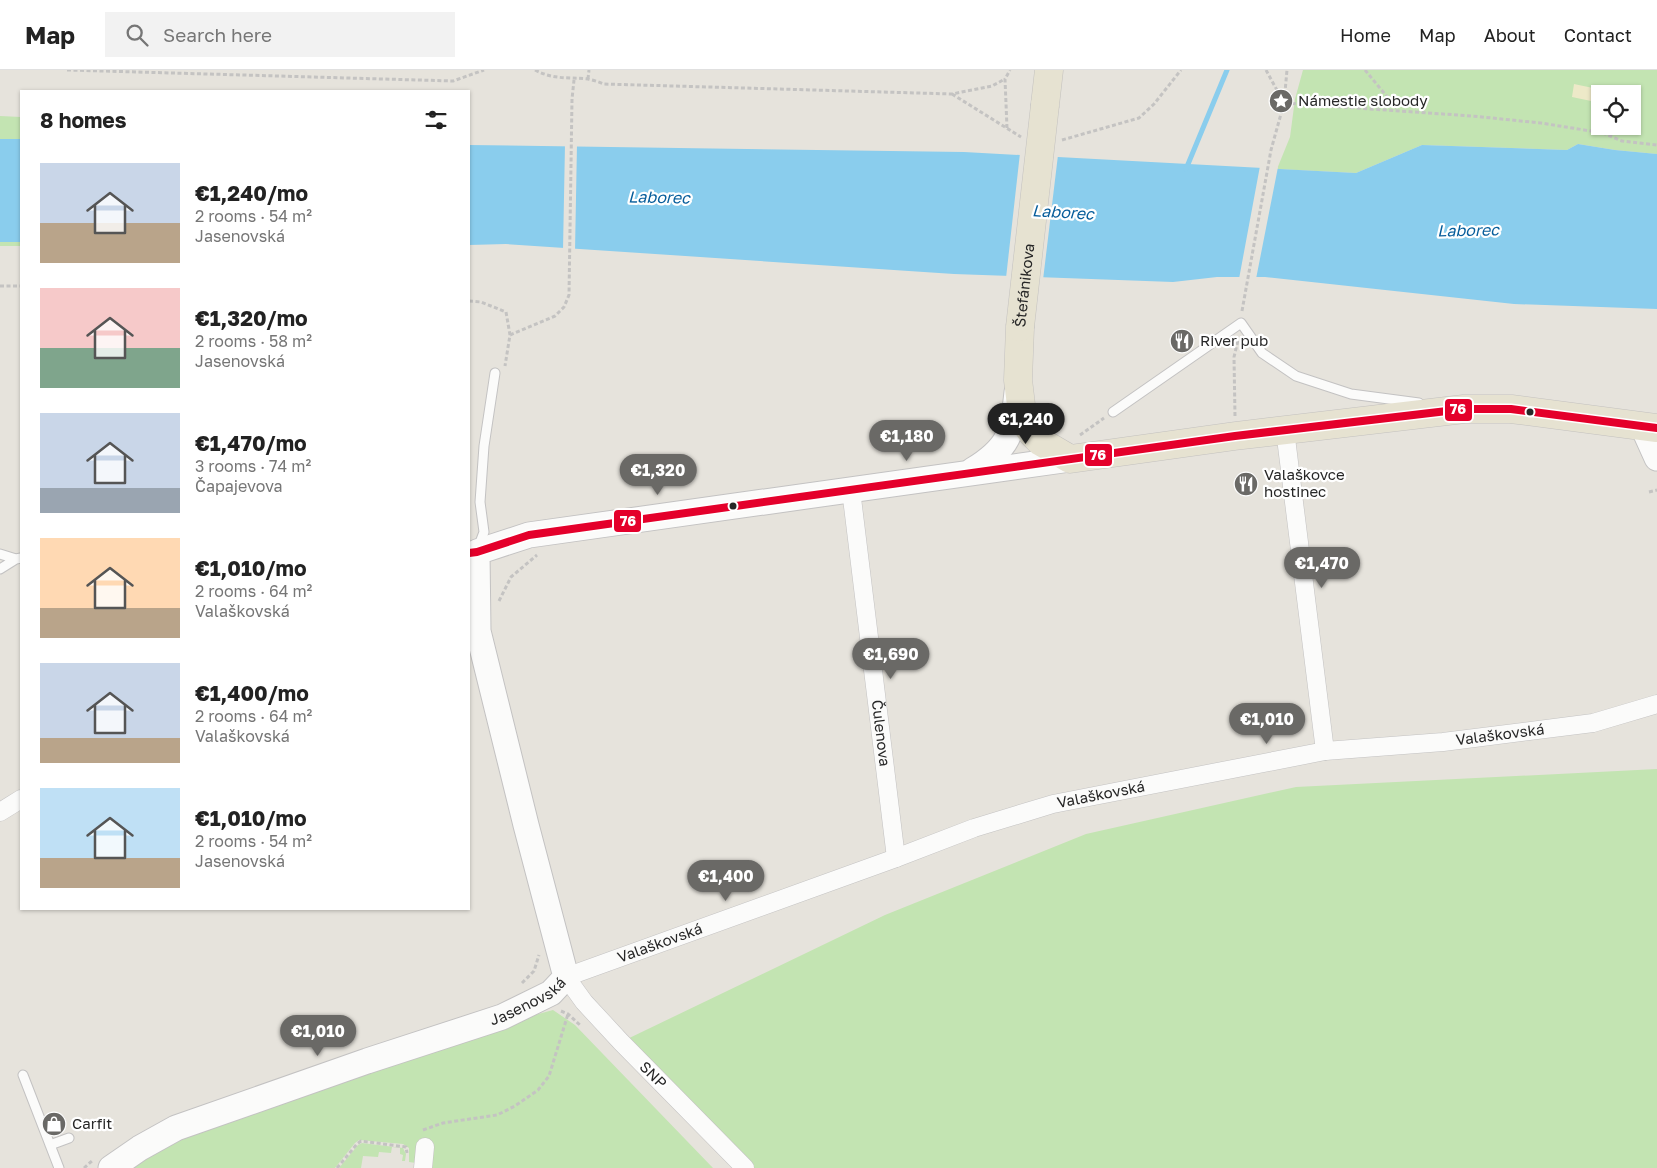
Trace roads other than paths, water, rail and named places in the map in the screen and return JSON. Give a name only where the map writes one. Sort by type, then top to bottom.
[{"type":"main road","name":"Štefánikova","points":[[1049,70],[1020,327],[1018,380],[1023,414],[1026,424],[1032,433],[1051,450],[1073,448]]},
{"type":"main road","points":[[1073,448],[1286,430],[1464,409],[1511,409],[1650,427]]},
{"type":"street","points":[[969,473],[991,459],[1006,441],[1015,416],[1018,380]]},
{"type":"street","points":[[1650,427],[1657,458]]},
{"type":"street","points":[[1286,430],[1325,751]]},
{"type":"street","points":[[471,551],[529,535],[969,473],[1073,448]]},
{"type":"street","name":"Čulenova","points":[[851,490],[896,858]]},
{"type":"street","name":"Jasenovská","points":[[110,1168],[140,1148],[176,1128],[368,1061],[502,1017],[551,993],[566,977],[473,632],[471,551]]},
{"type":"street","name":"Valaškovská","points":[[566,977],[974,828],[1053,804],[1325,751],[1443,742],[1593,723],[1657,704]]},
{"type":"street","points":[[0,812],[20,800]]},
{"type":"street","name":"SNP","points":[[566,977],[584,1002],[621,1042],[745,1168]]},
{"type":"street","points":[[423,1139],[423,1168]]},
{"type":"lane","points":[[1113,412],[1241,323],[1262,352],[1296,376],[1350,394],[1464,409]]},
{"type":"lane","points":[[471,551],[484,532],[480,502],[484,446],[496,373]]},
{"type":"lane","points":[[0,554],[19,559]]},
{"type":"lane","points":[[0,569],[19,559]]},
{"type":"lane","points":[[22,1075],[59,1168]]},
{"type":"lane","points":[[50,1145],[69,1138]]},
{"type":"water","points":[[0,139],[20,139],[20,242],[0,242]]},
{"type":"water","name":"Laborec","points":[[1578,144],[1657,154],[1657,309],[1514,304],[1265,277],[1217,277],[1173,282],[954,274],[506,244],[470,245],[470,145],[964,152],[1356,173],[1422,145],[1567,150]]},
{"type":"waterway","points":[[1186,169],[1227,70]]},
{"type":"place","name":"Námestie slobody","points":[[1281,101]]},
{"type":"place","name":"River pub","points":[[1182,341]]},
{"type":"place","name":"Valaškovce hostinec","points":[[1246,484]]},
{"type":"place","name":"Carfit","points":[[54,1124]]}]
